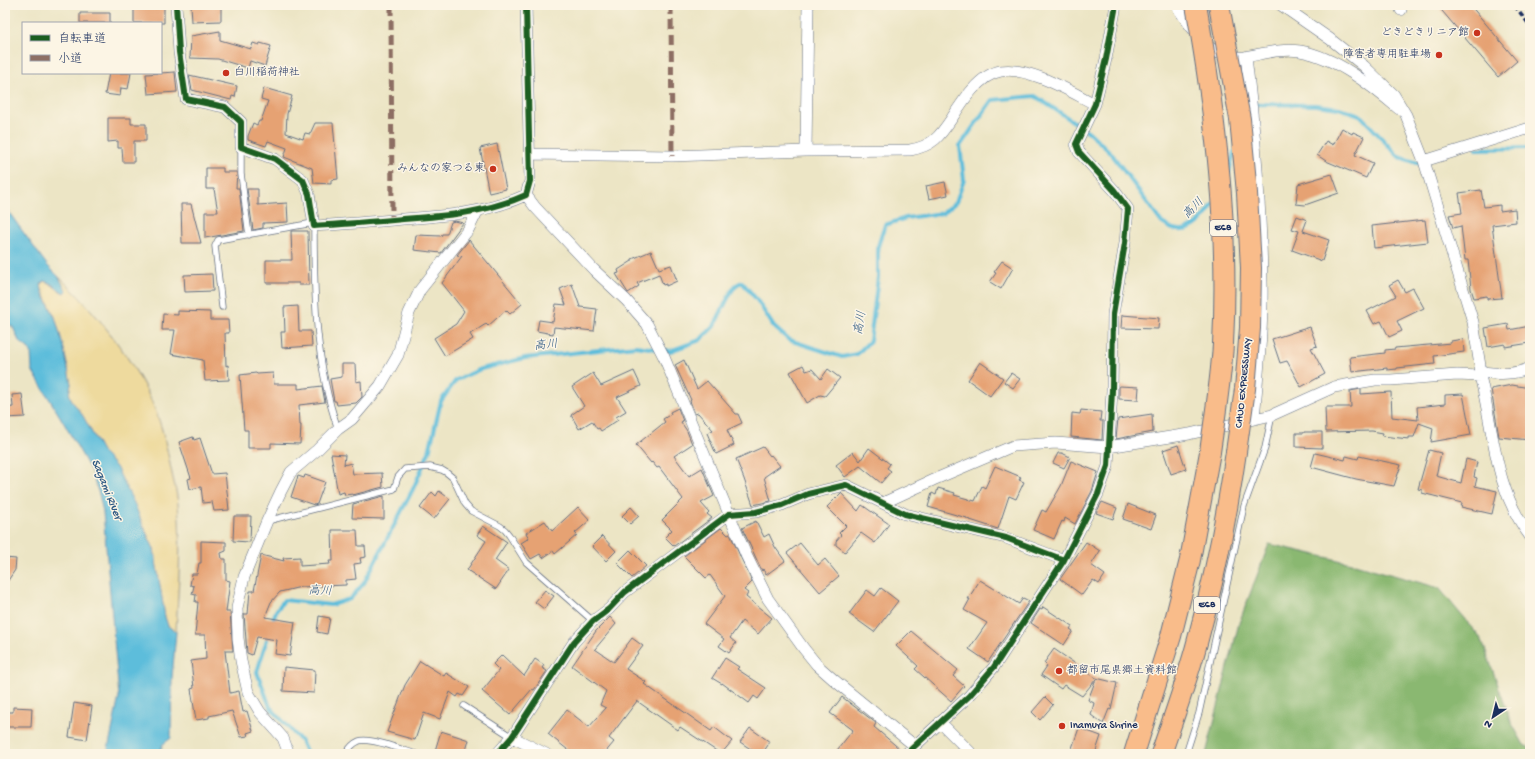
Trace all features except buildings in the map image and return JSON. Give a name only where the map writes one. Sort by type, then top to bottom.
[{"type":"highway","name":"E68","points":[[1134,754],[1155,690],[1177,613],[1190,560],[1210,452],[1218,397],[1223,345],[1225,286],[1224,232],[1215,126],[1196,5]]},
{"type":"highway","name":"CHUO EXPRESSWAY","points":[[1161,754],[1200,632],[1214,575],[1228,508],[1245,389],[1250,336],[1251,268],[1247,193],[1240,119],[1220,5]]},
{"type":"street","points":[[176,5],[179,52],[186,99],[225,107],[241,122],[240,147],[275,159],[303,180],[309,194],[314,224],[433,217],[477,212],[526,195]]},
{"type":"street","points":[[526,5],[530,181],[526,195]]},
{"type":"street","points":[[806,151],[808,5]]},
{"type":"street","points":[[906,754],[969,696],[994,667],[1064,560],[1098,494],[1108,466],[1112,390],[1113,314],[1125,243],[1128,209],[1114,190],[1079,152],[1076,144],[1093,108],[1106,59],[1116,5]]},
{"type":"street","points":[[1176,5],[1189,24],[1207,44],[1220,54],[1246,57],[1271,52],[1298,50],[1319,56],[1348,71],[1377,90],[1406,115]]},
{"type":"street","points":[[1281,5],[1364,66],[1394,95],[1406,115],[1424,161],[1473,322],[1480,374],[1499,472],[1507,498],[1523,527],[1530,536]]},
{"type":"street","points":[[1246,57],[1253,116],[1260,206],[1262,283],[1260,352],[1254,419]]},
{"type":"street","points":[[529,154],[672,156],[806,151],[910,150],[922,148],[935,140],[972,91],[985,78],[1001,70],[1018,71],[1041,78],[1093,108]]},
{"type":"street","points":[[1424,161],[1530,128]]},
{"type":"street","points":[[526,195],[535,207],[594,270],[626,300],[647,324],[664,358],[746,555],[768,598],[804,649],[834,680],[915,746]]},
{"type":"street","points":[[289,754],[283,738],[260,712],[248,692],[241,661],[238,638],[237,608],[244,577],[267,521],[291,472],[317,450],[338,429],[352,419],[380,386],[398,355],[409,313],[420,290],[468,230],[477,212]]},
{"type":"street","points":[[883,503],[1013,446],[1056,442],[1108,447],[1189,434],[1272,415],[1334,387],[1375,380],[1522,372],[1530,368]]},
{"type":"street","points":[[497,754],[512,737],[574,642],[593,621],[609,609],[625,592],[729,514],[756,512],[808,494],[846,486],[905,514],[1006,538],[1064,560]]},
{"type":"street","points":[[940,722],[972,754]]},
{"type":"street","points":[[512,737],[546,754]]},
{"type":"lane","points":[[240,147],[240,174],[249,235]]},
{"type":"lane","points":[[222,307],[215,243],[218,240],[275,229],[314,224],[314,286],[319,345],[329,397],[338,429]]},
{"type":"lane","points":[[1186,754],[1199,713],[1244,506],[1265,448],[1272,415]]},
{"type":"lane","points":[[267,521],[394,489],[398,476],[405,469],[430,467],[442,470],[453,478],[465,504],[471,511],[505,530],[529,566],[593,621]]},
{"type":"lane","points":[[464,706],[512,737]]},
{"type":"lane","points":[[346,754],[352,745],[364,740],[374,741],[416,754]]},
{"type":"green space","points":[[1269,544],[1351,563],[1439,588],[1482,640],[1511,722],[1524,745],[1530,748],[1530,754],[1206,754],[1239,623]]},
{"type":"sand","points":[[58,276],[86,304],[125,354],[146,390],[159,421],[166,445],[178,504],[180,552],[176,632],[168,626],[165,617],[154,549],[116,467],[103,453],[83,416],[72,401],[69,393],[71,384],[63,345],[55,317],[41,287],[41,284],[44,281],[61,292],[66,292]]},
{"type":"water","name":"Sagami River","points":[[5,207],[47,265],[58,276],[66,290],[64,293],[50,283],[44,281],[41,284],[42,292],[55,317],[63,345],[71,384],[69,393],[72,401],[83,416],[103,453],[116,467],[135,505],[154,549],[165,617],[168,626],[176,632],[172,678],[171,738],[163,744],[159,754],[107,754],[119,697],[103,512],[99,494],[91,471],[32,370],[31,352],[19,341],[13,327],[5,322]]},
{"type":"waterway","name":"高川","points":[[272,623],[276,611],[284,600],[331,605],[350,599],[364,583],[413,489],[429,452],[441,401],[456,380],[481,369],[525,358],[636,346],[670,351],[700,340],[714,326],[731,292],[736,285],[742,282],[757,300],[774,327],[789,340],[842,357],[857,354],[870,341],[878,277],[878,246],[885,225],[906,218],[943,213],[956,202],[964,180],[960,146],[992,100],[1035,96],[1089,132],[1111,153],[1162,223],[1170,228],[1186,230],[1192,227],[1202,220],[1213,204]]},
{"type":"waterway","name":"高川","points":[[1253,106],[1255,104],[1316,105],[1339,108],[1360,115],[1399,157],[1424,165]]},
{"type":"waterway","name":"高川","points":[[1476,149],[1530,148]]},
{"type":"waterway","name":"高川","points":[[1228,175],[1234,152]]},
{"type":"waterway","name":"高川","points":[[269,633],[257,672],[270,707],[301,741],[307,754]]},
{"type":"railway","points":[[1514,5],[1530,26]]},
{"type":"marked path","points":[[391,5],[392,220]]},
{"type":"marked path","points":[[671,5],[672,156]]},
{"type":"cycle path","points":[[176,5],[179,52],[186,99],[225,107],[241,122],[241,147],[275,159],[303,180],[309,194],[314,226],[435,217],[466,213],[496,206],[526,195],[530,181],[526,5]]},
{"type":"cycle path","points":[[906,754],[969,696],[994,667],[1064,560],[1098,494],[1108,466],[1112,390],[1113,314],[1125,243],[1128,209],[1114,190],[1079,152],[1076,144],[1095,104],[1106,59],[1116,5]]},
{"type":"cycle path","points":[[497,754],[512,737],[574,642],[593,621],[609,609],[625,592],[729,514],[756,512],[782,505],[808,494],[846,485],[905,514],[1006,538],[1064,560]]},
{"type":"place","name":"どきどきリニア館","points":[[1477,33]]},
{"type":"place","name":"障害者専用駐車場","points":[[1439,55]]},
{"type":"place","name":"白川稲荷神社","points":[[226,73]]},
{"type":"place","name":"みんなの家つる東","points":[[493,169]]},
{"type":"place","name":"都留市尾県郷土資料館","points":[[1059,671]]},
{"type":"place","name":"Inamura Shrine","points":[[1062,726]]}]
